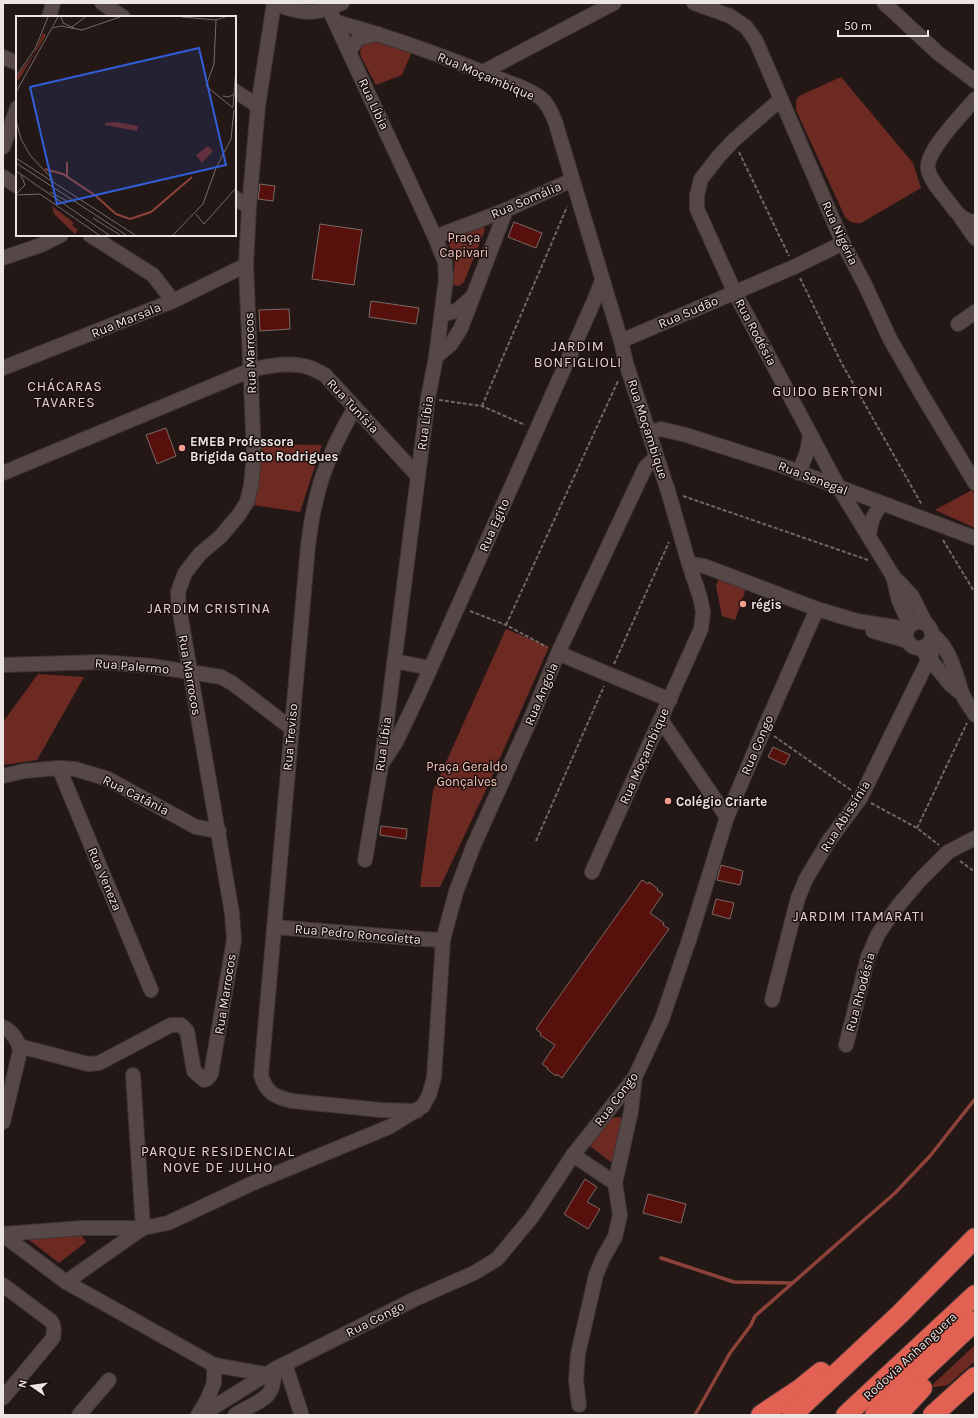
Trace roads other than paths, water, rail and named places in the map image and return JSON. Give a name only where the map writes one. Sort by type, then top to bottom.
[{"type":"highway","points":[[792,1415],[900,1314],[975,1238]]},
{"type":"highway","name":"Rodovia Anhanguera","points":[[846,1415],[974,1295]]},
{"type":"highway","points":[[761,1415],[800,1389],[845,1353],[867,1333],[900,1314]]},
{"type":"highway","points":[[897,1415],[953,1356],[973,1323]]},
{"type":"highway","name":"Rodovia Anhanguera","points":[[875,1415],[973,1323]]},
{"type":"highway","points":[[932,1415],[975,1377]]},
{"type":"street","points":[[49,16],[53,3]]},
{"type":"street","points":[[102,3],[122,16]]},
{"type":"street","points":[[274,3],[301,12],[315,12],[329,9],[342,3]]},
{"type":"street","name":"Rua Marrocos","points":[[19,1046],[88,1064],[99,1063],[171,1024],[181,1025],[187,1031],[194,1071],[204,1080],[208,1079],[212,1074],[234,940],[232,912],[219,831],[190,672],[179,607],[178,592],[185,573],[200,554],[221,536],[238,516],[247,502],[251,485],[254,456],[246,265],[249,207],[258,106],[274,3]]},
{"type":"street","points":[[483,72],[614,3]]},
{"type":"street","name":"Rua Nigéria","points":[[694,3],[730,16],[746,27],[756,41],[843,243],[865,285],[890,339],[920,393],[975,482]]},
{"type":"street","points":[[884,3],[938,53],[975,81]]},
{"type":"street","name":"Rua Líbia","points":[[329,9],[435,237],[445,262],[446,272],[442,315],[417,475],[381,766],[365,860]]},
{"type":"street","name":"Rua Moçambique","points":[[336,22],[378,34],[483,72],[529,91],[543,100],[550,110],[555,121],[621,341],[626,363],[700,597],[703,612],[701,630],[592,872]]},
{"type":"street","points":[[349,51],[360,38],[367,35],[378,34]]},
{"type":"street","points":[[3,57],[16,63]]},
{"type":"street","points":[[236,92],[258,106]]},
{"type":"street","name":"Rua Rodésia","points":[[780,98],[734,140],[701,179],[697,194],[697,209],[735,293],[839,488],[890,571],[912,596],[932,633],[953,664],[963,694]]},
{"type":"street","points":[[975,99],[936,146],[928,161],[928,170],[933,180],[975,238]]},
{"type":"street","points":[[3,147],[16,111]]},
{"type":"street","points":[[3,177],[16,185]]},
{"type":"street","name":"Rua Somália","points":[[435,237],[573,185]]},
{"type":"street","points":[[236,199],[249,207]]},
{"type":"street","points":[[436,357],[451,344],[461,328],[506,210]]},
{"type":"street","points":[[961,218],[975,222]]},
{"type":"street","points":[[3,258],[41,245],[59,236]]},
{"type":"street","points":[[92,236],[153,275],[173,301]]},
{"type":"street","name":"Rua Sudão","points":[[621,341],[794,267],[843,243]]},
{"type":"street","name":"Rua Marsala","points":[[3,368],[173,301],[246,265]]},
{"type":"street","name":"Rua Egito","points":[[381,766],[396,742],[430,668],[602,281]]},
{"type":"street","points":[[442,315],[458,310],[475,293]]},
{"type":"street","points":[[958,324],[975,312]]},
{"type":"street","name":"Rua Tunísia","points":[[251,370],[262,367],[292,364],[311,368],[325,375],[417,475]]},
{"type":"street","points":[[3,473],[251,370]]},
{"type":"street","name":"Rua Treviso","points":[[355,408],[340,434],[327,463],[314,508],[308,546],[261,1075],[264,1084],[270,1092],[278,1098],[381,1110],[417,1111]]},
{"type":"street","name":"Rua Senegal","points":[[649,432],[661,429],[686,435],[799,473],[933,524],[975,538]]},
{"type":"street","points":[[799,473],[807,452],[810,434]]},
{"type":"street","name":"Rua Angola","points":[[417,1111],[423,1106],[434,1078],[443,940],[456,892],[473,847],[531,718],[558,653],[614,532],[646,468],[656,457]]},
{"type":"street","points":[[869,537],[870,523],[874,514],[882,504]]},
{"type":"street","points":[[689,564],[704,566],[817,609],[914,640],[918,622],[932,633]]},
{"type":"street","name":"Rua Rodésia","points":[[890,571],[899,601],[914,640],[950,684],[963,694]]},
{"type":"street","name":"Rua Congo","points":[[204,1415],[214,1407],[275,1369],[415,1299],[474,1273],[497,1259],[532,1217],[573,1155],[635,1077],[662,1019],[690,937],[726,817],[817,609]]},
{"type":"street","name":"Rua Abissínia","points":[[772,1000],[798,898],[806,879],[828,842],[861,797],[914,640],[932,633]]},
{"type":"street","points":[[558,653],[670,700]]},
{"type":"street","points":[[394,661],[430,668]]},
{"type":"street","name":"Rua Palermo","points":[[3,665],[101,662],[152,666],[221,678],[232,683],[291,728]]},
{"type":"street","points":[[963,694],[974,713]]},
{"type":"street","points":[[661,720],[726,817]]},
{"type":"street","name":"Rua Catânia","points":[[3,776],[24,771],[59,768],[75,769],[108,779],[196,827],[219,831]]},
{"type":"street","name":"Rua Veneza","points":[[59,768],[151,990]]},
{"type":"street","name":"Rua Rhodésia","points":[[846,1045],[868,958],[878,934],[896,907],[948,852],[975,838]]},
{"type":"street","name":"Rua Pedro Roncoletta","points":[[274,927],[443,940]]},
{"type":"street","points":[[3,1027],[14,1035],[18,1042],[20,1051],[3,1122]]},
{"type":"street","points":[[133,1075],[143,1228]]},
{"type":"street","points":[[579,1405],[576,1380],[578,1354],[596,1275],[603,1258],[615,1237],[620,1216],[616,1183],[635,1077]]},
{"type":"street","points":[[3,1235],[82,1228],[143,1228],[168,1223],[254,1183],[389,1127],[417,1111]]},
{"type":"street","points":[[573,1155],[616,1183]]},
{"type":"street","points":[[66,1282],[143,1228]]},
{"type":"street","points":[[3,1235],[66,1282],[214,1365],[275,1369]]},
{"type":"street","points":[[3,1285],[50,1321],[54,1326],[54,1332],[52,1338],[3,1398]]},
{"type":"street","points":[[198,1415],[207,1400],[214,1383],[214,1365]]},
{"type":"street","points":[[275,1369],[301,1413]]},
{"type":"street","points":[[235,1415],[245,1408],[264,1399],[270,1392],[275,1369]]},
{"type":"street","points":[[79,1415],[109,1380]]},
{"type":"waterway","points":[[695,1415],[730,1353],[751,1325],[755,1316],[895,1193],[930,1156],[975,1099]]},
{"type":"waterway","points":[[661,1258],[734,1282],[792,1283]]},
{"type":"place","name":"EMEB Professora Brigida Gatto Rodrigues","points":[[182,448]]},
{"type":"place","name":"régis","points":[[743,604]]},
{"type":"place","name":"Colégio Criarte","points":[[668,801]]},
{"type":"district","name":"JARDIM BONFIGLIOLI","points":[[578,354]]},
{"type":"district","name":"GUIDO BERTONI","points":[[828,391]]},
{"type":"district","name":"CHÁCARAS TAVARES","points":[[65,394]]},
{"type":"district","name":"JARDIM CRISTINA","points":[[209,608]]},
{"type":"district","name":"JARDIM ITAMARATI","points":[[859,916]]},
{"type":"district","name":"PARQUE RESIDENCIAL NOVE DE JULHO","points":[[218,1160]]},
{"type":"park label","name":"Praça Capivari","points":[[464,244]]},
{"type":"park label","name":"Praça Geraldo Gonçalves","points":[[467,774]]}]
